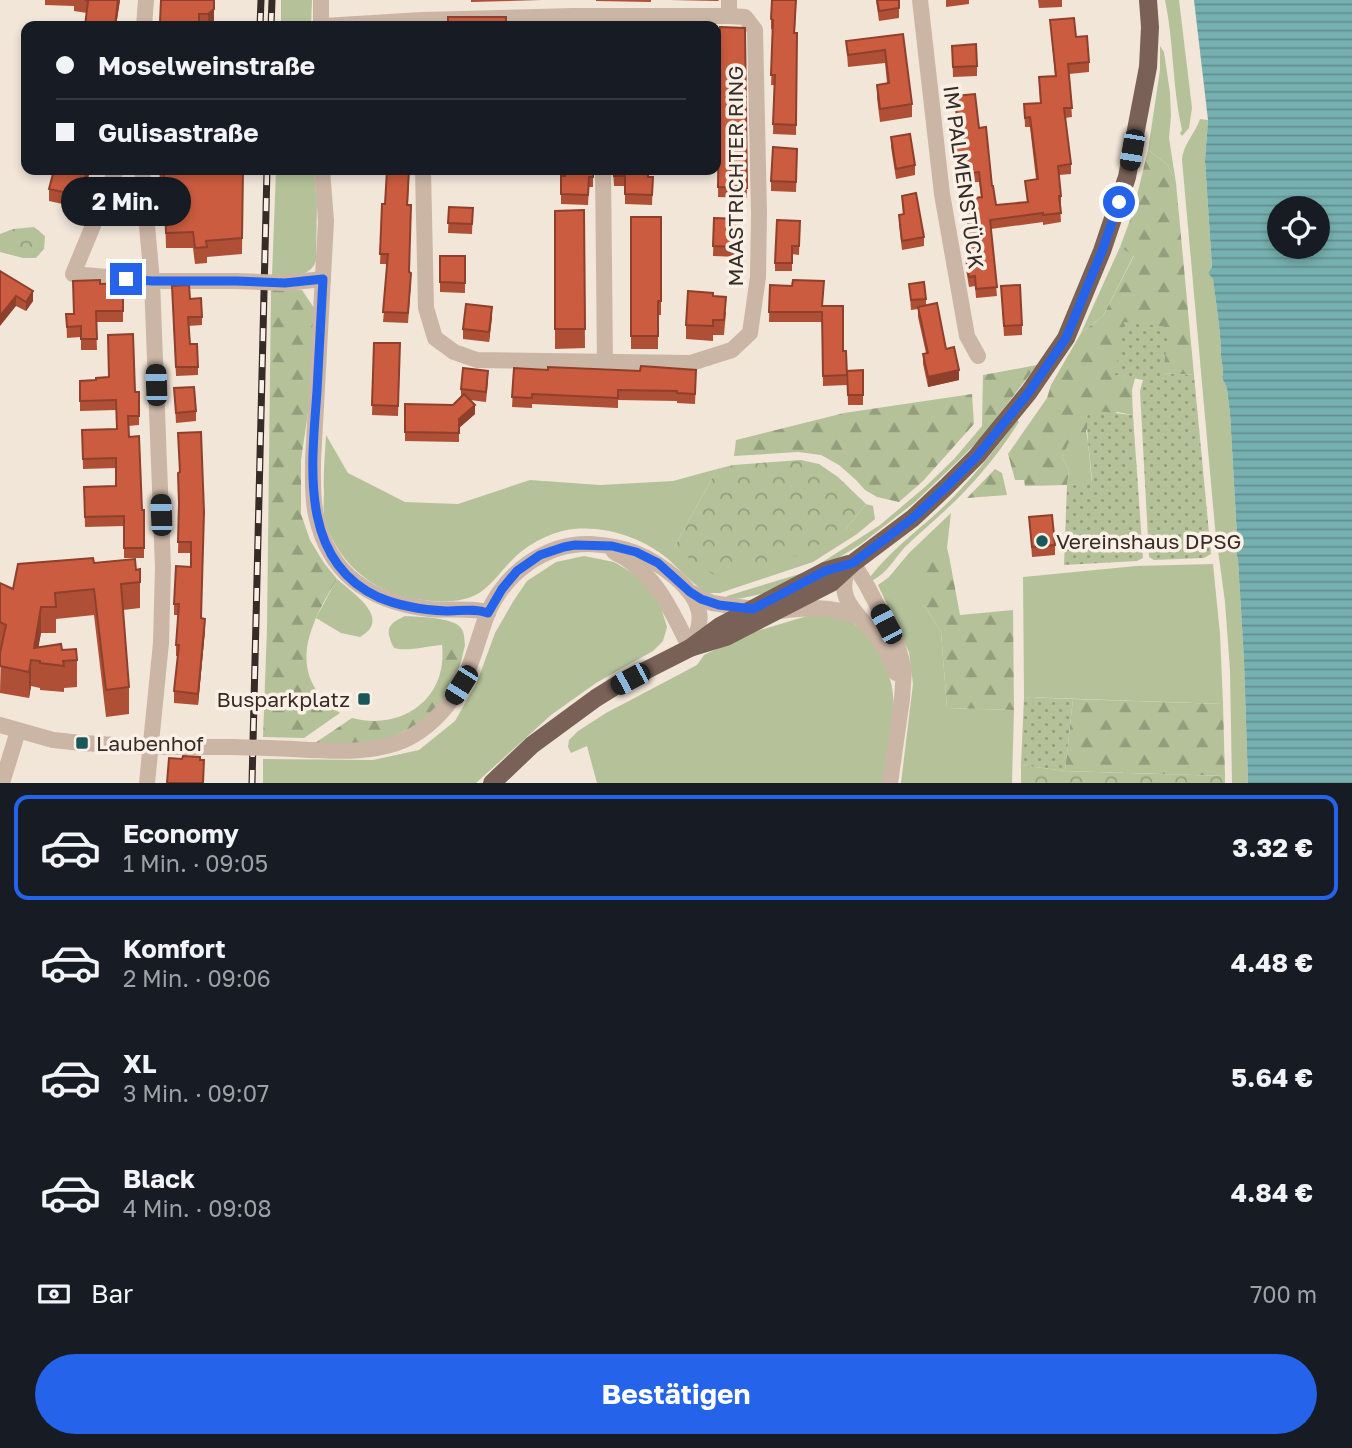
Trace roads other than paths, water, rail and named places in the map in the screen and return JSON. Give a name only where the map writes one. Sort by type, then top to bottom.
[{"type":"main road","points":[[690,648],[726,638],[831,583],[913,518],[961,473],[1029,392],[1066,338],[1102,251],[1127,177],[1148,67],[1148,0]]},
{"type":"main road","points":[[492,783],[532,745],[596,698],[690,648],[720,626],[825,571],[853,563]]},
{"type":"street","points":[[144,21],[146,0]]},
{"type":"street","points":[[321,0],[322,21]]},
{"type":"street","name":"IM PALMENSTÜCK","points":[[920,0],[944,207],[967,336],[978,356]]},
{"type":"street","points":[[645,21],[729,8]]},
{"type":"street","name":"MAASTRICHTER RING","points":[[424,175],[426,308],[435,338],[454,352],[477,360],[691,363],[732,350],[750,333],[758,277],[759,214],[755,30],[745,17],[729,8]]},
{"type":"street","points":[[456,21],[573,14],[631,21]]},
{"type":"street","points":[[114,175],[73,274],[152,281],[285,283],[323,279]]},
{"type":"street","points":[[142,175],[152,281],[163,567],[160,643],[147,783]]},
{"type":"street","points":[[322,175],[326,221],[313,475],[316,513],[325,540],[332,555],[349,576],[379,597],[413,607],[444,611],[480,610],[488,613]]},
{"type":"street","points":[[603,175],[604,362]]},
{"type":"street","points":[[592,544],[624,556],[650,579],[660,591],[690,648]]},
{"type":"street","points":[[0,725],[53,740],[150,747],[372,750],[395,744],[416,734],[442,713],[461,685],[488,613],[508,580],[540,555],[564,547],[592,544],[626,549],[646,556],[701,599],[753,609]]},
{"type":"street","points":[[890,783],[902,699],[904,670],[897,643],[853,563],[846,575],[845,593],[848,603],[886,649],[896,672],[902,699]]},
{"type":"street","points":[[690,592],[698,606],[700,617],[698,632],[690,648]]},
{"type":"street","points":[[778,612],[801,608],[827,608],[857,616]]},
{"type":"street","points":[[2,783],[18,731]]},
{"type":"water","points":[[1194,0],[1352,0],[1352,783],[1248,783],[1230,413],[1227,389],[1222,377],[1213,279],[1208,273],[1212,267],[1205,161],[1208,120]]},
{"type":"railway","points":[[260,21],[261,0]]},
{"type":"railway","points":[[271,21],[272,0]]},
{"type":"railway","points":[[252,783],[267,175]]},
{"type":"place","name":"Vereinshaus DPSG","points":[[1042,541]]},
{"type":"place","name":"Busparkplatz","points":[[364,699]]},
{"type":"place","name":"Laubenhof","points":[[82,743]]}]
